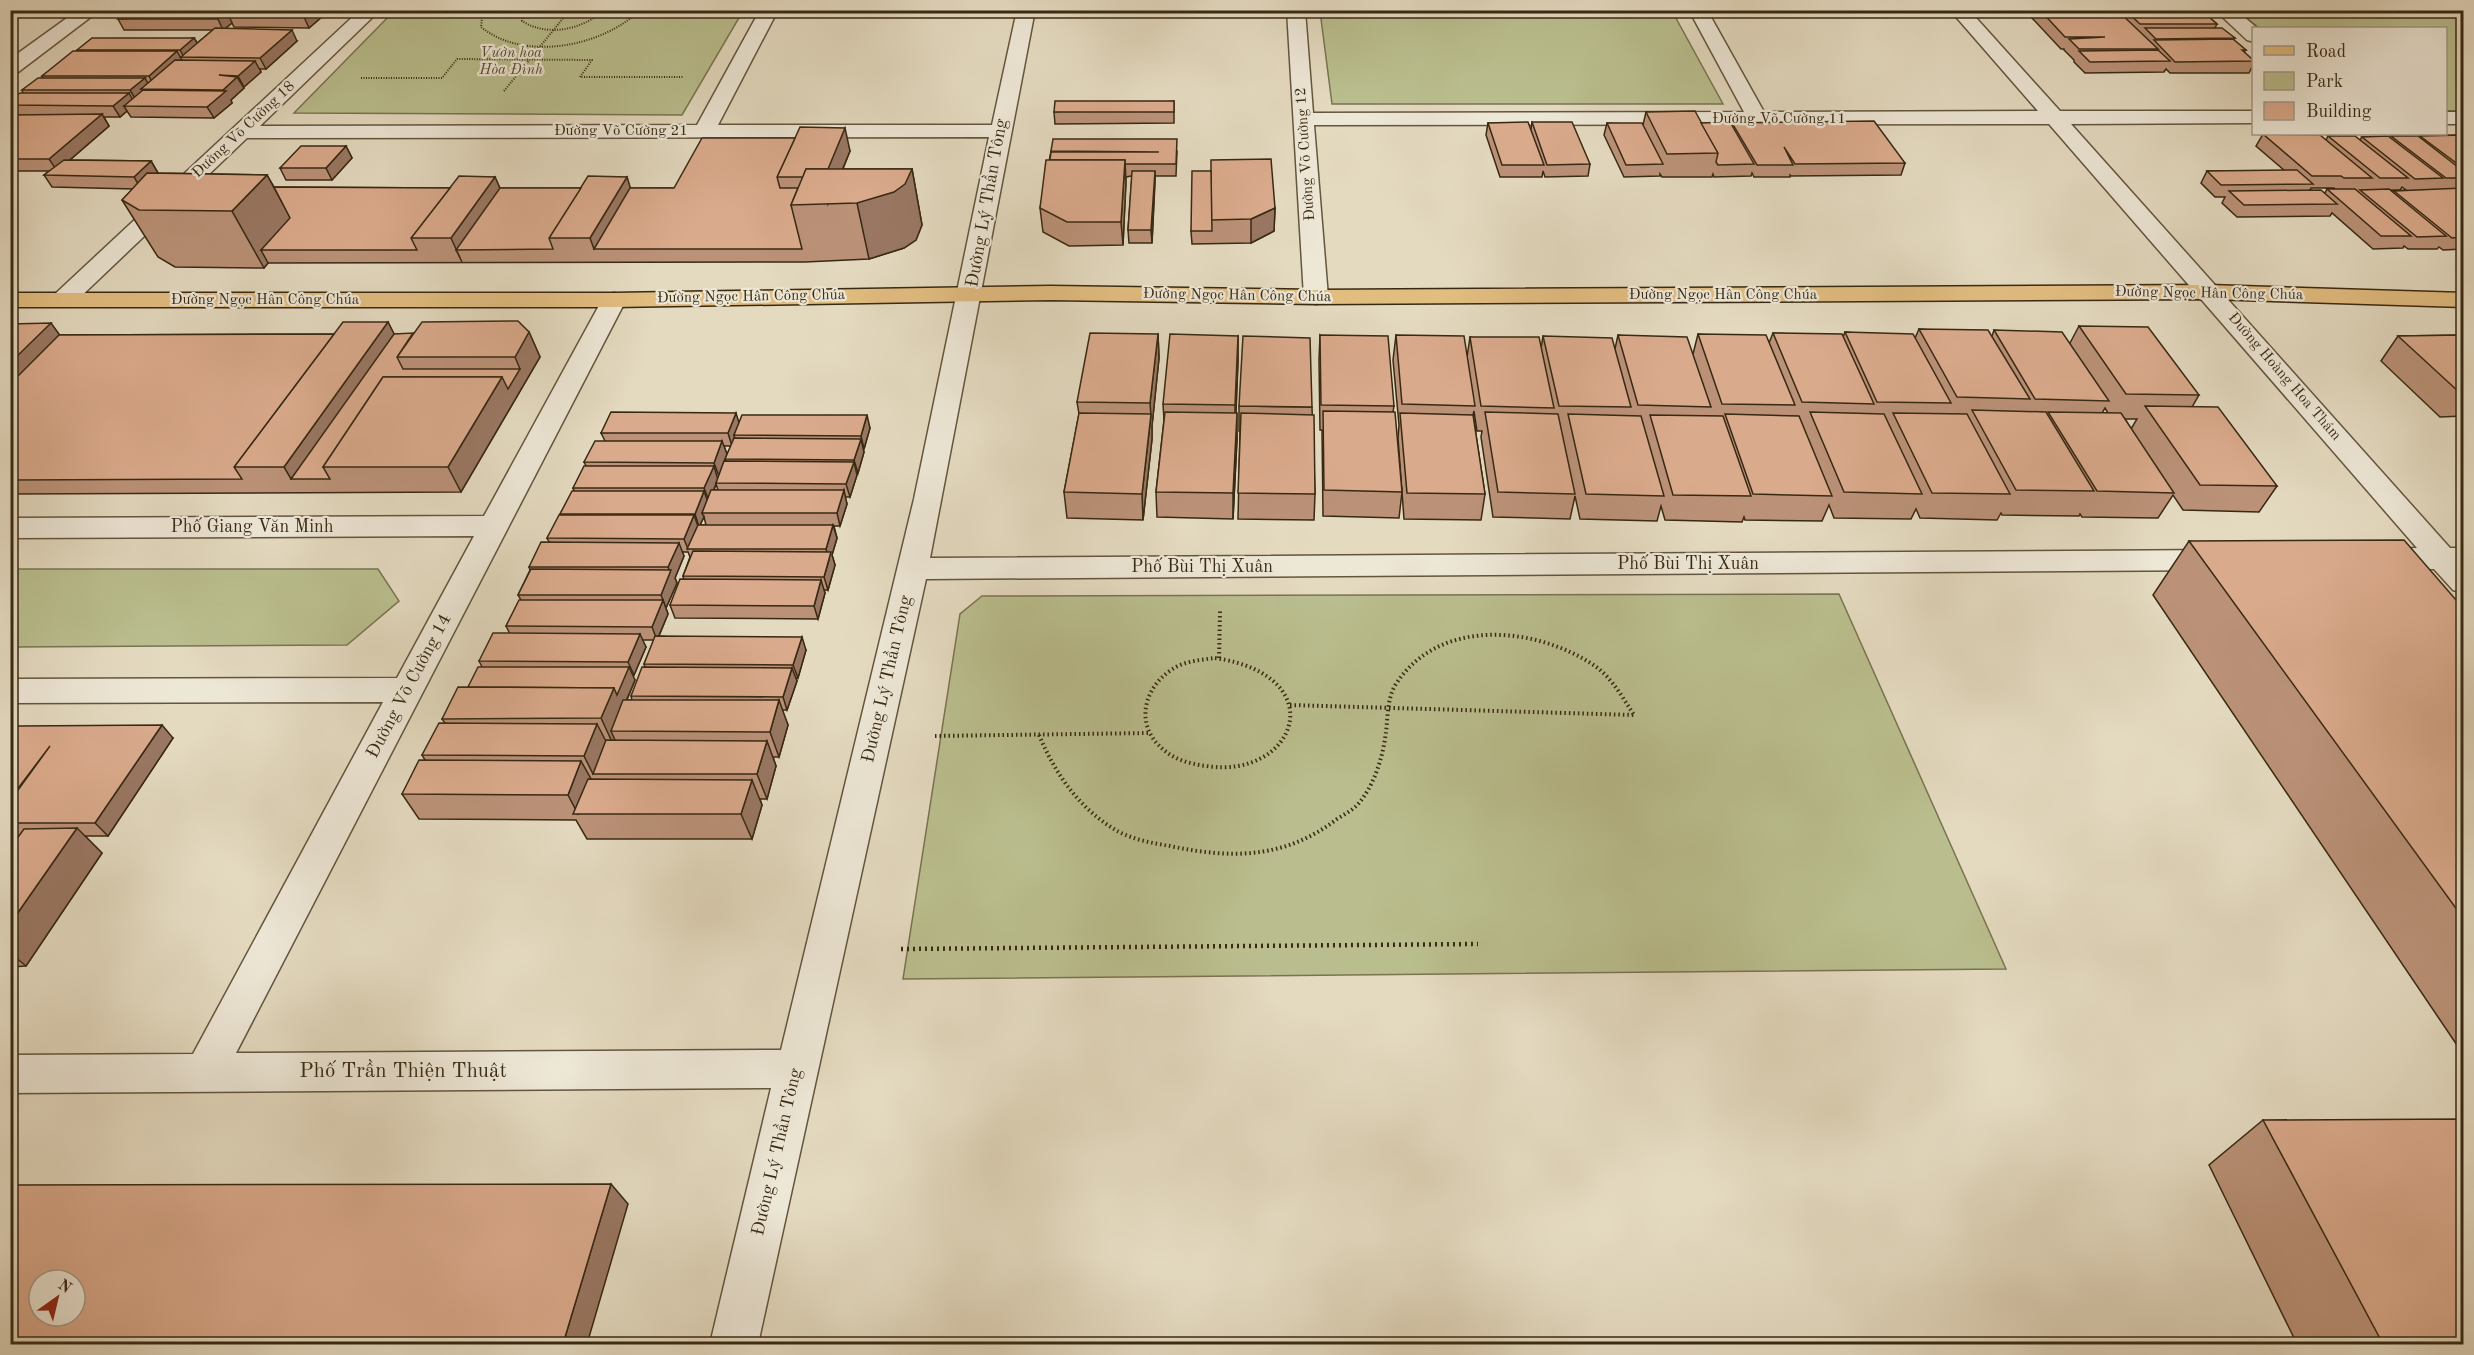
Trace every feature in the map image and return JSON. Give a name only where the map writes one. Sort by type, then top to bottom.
[{"type":"main road","name":"Đường Ngọc Hân Công Chúa","points":[[10,300],[614,300],[970,294],[1316,297],[2209,292],[2463,300]]},
{"type":"street","points":[[10,69],[91,10]]},
{"type":"street","name":"Đường Võ Cường 18","points":[[64,299],[371,10]]},
{"type":"street","points":[[704,131],[769,10]]},
{"type":"street","name":"Đường Lý Thần Tông","points":[[734,1344],[795,1069],[913,569],[970,294],[999,131],[1026,10]]},
{"type":"street","name":"Đường Võ Cường 12","points":[[1296,10],[1316,297]]},
{"type":"street","points":[[1698,10],[1758,119]]},
{"type":"street","name":"Đường Hoàng Hoa Thám","points":[[1959,10],[2209,292],[2452,558],[2463,583]]},
{"type":"street","points":[[2224,10],[2252,35]]},
{"type":"street","name":"Đường Võ Cường 11","points":[[1304,119],[2252,117]]},
{"type":"street","points":[[2447,118],[2463,118]]},
{"type":"street","name":"Đường Võ Cường 21","points":[[243,132],[999,131]]},
{"type":"street","name":"Đường Võ Cường 14","points":[[205,1072],[614,300]]},
{"type":"street","name":"Phố Giang Văn Minh","points":[[10,528],[493,526]]},
{"type":"street","points":[[2347,559],[2452,558]]},
{"type":"street","name":"Phố Bùi Thị Xuân","points":[[913,569],[2252,560]]},
{"type":"street","points":[[10,691],[408,690]]},
{"type":"street","name":"Phố Trần Thiện Thuật","points":[[10,1074],[795,1069]]},
{"type":"path","points":[[525,12],[522,21],[526,25],[556,29],[587,22],[602,11]]},
{"type":"path","points":[[488,12],[482,18],[482,27],[487,35],[517,44],[543,45],[597,36],[624,25],[639,11]]},
{"type":"path","points":[[409,13],[727,11]]},
{"type":"path","points":[[502,94],[569,12]]},
{"type":"path","points":[[352,78],[442,78],[457,59],[592,60],[580,77],[691,77]]},
{"type":"path","points":[[1219,658],[1220,602]]},
{"type":"path","points":[[1039,735],[1051,767],[1074,798],[1115,830],[1160,845],[1204,852],[1249,853],[1293,845],[1331,825],[1359,803],[1374,777],[1385,741],[1387,708],[1395,684],[1414,661],[1443,643],[1486,634],[1525,636],[1565,648],[1596,667],[1614,684],[1634,715],[1446,710],[1387,708],[1290,705]]},
{"type":"path","points":[[1219,658],[1236,659],[1272,676],[1284,690],[1290,705],[1289,722],[1283,738],[1269,752],[1250,762],[1226,768],[1201,767],[1179,760],[1160,748],[1148,733],[1144,715],[1146,698],[1157,682],[1173,669],[1192,661],[1219,658]]},
{"type":"path","points":[[935,736],[1148,733]]},
{"type":"path","points":[[901,949],[1478,944]]},
{"type":"green space","name":"Vườn hoa Hòa Đình","points":[[394,11],[743,11],[682,115],[294,113]]},
{"type":"green space","points":[[1320,11],[1672,11],[1723,104],[1332,104]]},
{"type":"green space","points":[[2237,11],[2463,11],[2463,111],[2447,111],[2447,27],[2258,27]]},
{"type":"green space","points":[[10,569],[378,569],[399,601],[347,645],[11,647]]},
{"type":"green space","points":[[1839,594],[2006,969],[903,979],[960,614],[982,596]]},
{"type":"building","points":[[129,10],[228,10],[218,19],[118,19]]},
{"type":"building","points":[[235,10],[311,10],[304,17],[229,16]]},
{"type":"building","points":[[2040,10],[2117,10],[2158,49],[2079,49],[2069,39],[2105,37],[2065,37]]},
{"type":"building","points":[[2125,10],[2201,10],[2217,24],[2140,24]]},
{"type":"building","points":[[215,28],[292,30],[260,58],[181,57]]},
{"type":"building","points":[[2145,28],[2222,28],[2235,38],[2156,39]]},
{"type":"building","points":[[92,38],[194,38],[180,50],[77,50]]},
{"type":"building","points":[[2233,39],[2246,50],[2242,50],[2252,61],[2175,62],[2154,40]]},
{"type":"building","points":[[2158,50],[2170,61],[2090,62],[2079,51]]},
{"type":"building","points":[[73,51],[177,51],[149,76],[42,76]]},
{"type":"building","points":[[175,60],[255,61],[238,76],[219,75],[237,77],[223,90],[141,89]]},
{"type":"building","points":[[38,78],[145,78],[130,90],[22,90]]},
{"type":"building","points":[[143,90],[226,91],[207,107],[124,106]]},
{"type":"building","points":[[20,93],[129,93],[113,106],[10,105],[10,100]]},
{"type":"building","points":[[1055,101],[1174,101],[1174,112],[1054,112]]},
{"type":"building","points":[[1695,111],[1718,153],[1667,154],[1646,112]]},
{"type":"building","points":[[102,114],[49,159],[10,159],[10,115]]},
{"type":"building","points":[[1874,121],[1905,163],[1795,164],[1784,147],[1793,165],[1757,165],[1732,123]]},
{"type":"building","points":[[1528,122],[1544,165],[1502,165],[1488,123]]},
{"type":"building","points":[[1532,122],[1572,122],[1590,164],[1547,165]]},
{"type":"building","points":[[1730,122],[1754,164],[1718,165],[1716,162],[1718,153],[1701,123]]},
{"type":"building","points":[[1607,123],[1642,123],[1663,164],[1626,165]]},
{"type":"building","points":[[800,127],[845,128],[828,169],[806,169],[803,177],[777,177]]},
{"type":"building","points":[[2264,135],[2320,135],[2372,178],[2312,176]]},
{"type":"building","points":[[2463,135],[2463,168],[2420,136]]},
{"type":"building","points":[[2328,136],[2355,136],[2408,178],[2380,178]]},
{"type":"building","points":[[2388,136],[2443,178],[2415,179],[2362,137]]},
{"type":"building","points":[[2391,136],[2418,136],[2463,171],[2463,178],[2446,178]]},
{"type":"building","points":[[702,138],[795,138],[777,177],[780,188],[798,188],[791,205],[802,249],[594,249],[630,188],[674,188]]},
{"type":"building","points":[[1053,139],[1177,139],[1176,164],[1125,164],[1125,160],[1050,160],[1051,152],[1159,152],[1051,151]]},
{"type":"building","points":[[301,146],[346,146],[326,168],[280,168]]},
{"type":"building","points":[[1271,159],[1275,208],[1251,219],[1211,220],[1211,160]]},
{"type":"building","points":[[64,160],[151,161],[134,177],[44,175]]},
{"type":"building","points":[[1046,160],[1125,160],[1121,222],[1067,222],[1040,208]]},
{"type":"building","points":[[806,169],[912,169],[905,184],[894,192],[857,203],[791,205]]},
{"type":"building","points":[[2297,170],[2313,184],[2221,185],[2207,171]]},
{"type":"building","points":[[1132,171],[1155,171],[1151,230],[1128,230]]},
{"type":"building","points":[[1192,171],[1211,171],[1212,231],[1191,231]]},
{"type":"building","points":[[147,173],[267,175],[232,211],[139,210],[122,200]]},
{"type":"building","points":[[459,176],[495,177],[451,238],[411,238]]},
{"type":"building","points":[[588,176],[627,177],[590,238],[549,238]]},
{"type":"building","points":[[274,187],[450,188],[411,238],[417,250],[261,250],[290,218]]},
{"type":"building","points":[[500,188],[581,188],[549,238],[553,249],[456,250]]},
{"type":"building","points":[[2463,188],[2463,237],[2452,238],[2394,191]]},
{"type":"building","points":[[2327,189],[2355,189],[2411,236],[2381,236]]},
{"type":"building","points":[[2389,189],[2446,236],[2417,237],[2360,190]]},
{"type":"building","points":[[2321,190],[2337,204],[2244,205],[2229,191]]},
{"type":"building","points":[[518,321],[529,332],[515,357],[397,357],[422,322]]},
{"type":"building","points":[[343,322],[388,322],[284,467],[234,467]]},
{"type":"building","points":[[51,323],[10,363],[10,324]]},
{"type":"building","points":[[2079,326],[2148,327],[2199,395],[2126,394]]},
{"type":"building","points":[[1919,329],[1988,330],[2030,399],[1957,397]]},
{"type":"building","points":[[1994,330],[2062,332],[2109,401],[2035,399]]},
{"type":"building","points":[[1845,332],[1913,334],[1951,403],[1877,402]]},
{"type":"building","points":[[413,333],[397,357],[403,369],[520,369],[508,389],[502,377],[383,377],[323,467],[330,479],[291,479],[394,334]]},
{"type":"building","points":[[1090,333],[1158,334],[1150,403],[1077,402]]},
{"type":"building","points":[[1773,333],[1842,334],[1874,404],[1802,402]]},
{"type":"building","points":[[334,334],[234,467],[242,479],[10,480],[10,384],[59,335]]},
{"type":"building","points":[[1170,334],[1238,336],[1235,405],[1163,404]]},
{"type":"building","points":[[1698,334],[1766,335],[1795,405],[1722,404]]},
{"type":"building","points":[[1320,335],[1388,336],[1394,406],[1321,405]]},
{"type":"building","points":[[1396,335],[1464,336],[1475,406],[1402,404]]},
{"type":"building","points":[[1618,335],[1687,337],[1711,407],[1638,405]]},
{"type":"building","points":[[2463,335],[2463,392],[2459,392],[2398,336]]},
{"type":"building","points":[[1243,336],[1310,338],[1312,407],[1239,406]]},
{"type":"building","points":[[1543,336],[1612,338],[1631,407],[1559,406]]},
{"type":"building","points":[[1470,337],[1539,337],[1554,408],[1481,406]]},
{"type":"building","points":[[383,377],[502,377],[448,467],[323,467]]},
{"type":"building","points":[[2145,406],[2218,407],[2277,486],[2200,485]]},
{"type":"building","points":[[1972,410],[2046,412],[2094,491],[2016,490]]},
{"type":"building","points":[[1323,411],[1395,412],[1402,492],[1324,490]]},
{"type":"building","points":[[611,412],[736,413],[728,433],[601,433]]},
{"type":"building","points":[[1165,412],[1237,413],[1233,493],[1156,492]]},
{"type":"building","points":[[1485,412],[1558,414],[1575,494],[1498,492]]},
{"type":"building","points":[[1810,412],[1884,414],[1922,494],[1844,492]]},
{"type":"building","points":[[2048,412],[2121,413],[2174,493],[2097,491]]},
{"type":"building","points":[[1079,413],[1151,414],[1142,494],[1064,492]]},
{"type":"building","points":[[1241,413],[1314,415],[1315,494],[1238,493]]},
{"type":"building","points":[[1400,413],[1473,415],[1485,494],[1407,493]]},
{"type":"building","points":[[1893,413],[1967,414],[2010,494],[1932,493]]},
{"type":"building","points":[[1568,414],[1641,416],[1664,496],[1586,494]]},
{"type":"building","points":[[1725,414],[1799,416],[1832,496],[1753,494]]},
{"type":"building","points":[[742,415],[867,415],[861,436],[734,435]]},
{"type":"building","points":[[1650,415],[1723,416],[1751,496],[1673,495]]},
{"type":"building","points":[[734,438],[861,439],[854,460],[725,459]]},
{"type":"building","points":[[595,441],[722,441],[714,463],[584,462]]},
{"type":"building","points":[[724,461],[854,462],[846,484],[716,483]]},
{"type":"building","points":[[584,466],[714,466],[704,488],[573,488]]},
{"type":"building","points":[[711,490],[844,490],[837,513],[702,513]]},
{"type":"building","points":[[572,491],[704,491],[695,514],[560,514]]},
{"type":"building","points":[[559,515],[694,515],[684,539],[547,538]]},
{"type":"building","points":[[698,525],[833,525],[826,549],[687,549]]},
{"type":"building","points":[[2404,540],[2463,608],[2463,918],[2189,541]]},
{"type":"building","points":[[541,542],[679,543],[668,567],[529,567]]},
{"type":"building","points":[[693,551],[831,552],[824,577],[683,576]]},
{"type":"building","points":[[531,569],[671,570],[661,595],[518,595]]},
{"type":"building","points":[[680,579],[821,580],[814,606],[670,605]]},
{"type":"building","points":[[519,600],[663,600],[652,627],[506,626]]},
{"type":"building","points":[[493,633],[640,634],[628,662],[479,661]]},
{"type":"building","points":[[655,636],[802,637],[793,665],[644,664]]},
{"type":"building","points":[[478,667],[629,667],[617,695],[614,688],[468,687]]},
{"type":"building","points":[[642,667],[792,668],[783,697],[631,696]]},
{"type":"building","points":[[458,687],[614,688],[601,718],[442,719]]},
{"type":"building","points":[[623,700],[779,700],[770,732],[611,731]]},
{"type":"building","points":[[439,723],[597,724],[584,756],[422,755]]},
{"type":"building","points":[[162,725],[95,823],[10,823],[10,801],[50,746],[10,799],[10,735],[18,726]]},
{"type":"building","points":[[606,740],[767,741],[757,774],[593,774]]},
{"type":"building","points":[[419,760],[581,761],[568,795],[402,794]]},
{"type":"building","points":[[588,779],[752,780],[741,814],[573,814]]},
{"type":"building","points":[[77,828],[10,924],[10,848],[24,829]]},
{"type":"building","points":[[2463,1119],[2463,1344],[2383,1344],[2263,1120]]},
{"type":"building","points":[[611,1184],[563,1344],[10,1344],[10,1185]]}]
